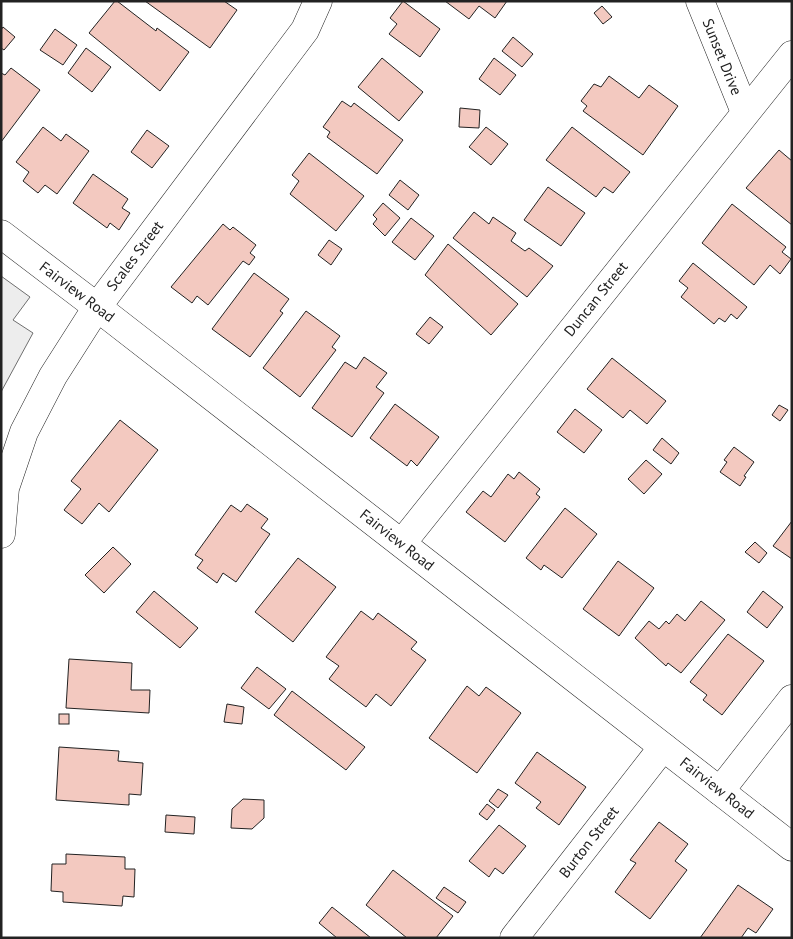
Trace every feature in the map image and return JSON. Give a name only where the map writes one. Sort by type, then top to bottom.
[{"type":"street","name":"Scales Street","points":[[1,534],[5,488],[24,432],[53,376],[97,307],[305,30],[318,1]]},
{"type":"street","name":"Sunset Drive","points":[[700,1],[745,112]]},
{"type":"street","name":"Duncan Street","points":[[402,543],[792,55]]},
{"type":"street","name":"Fairview Road","points":[[1,234],[792,847]]},
{"type":"street","points":[[720,791],[792,699]]},
{"type":"street","name":"Burton Street","points":[[514,938],[663,747]]},
{"type":"shaded area","points":[[1,276],[30,297],[13,320],[33,333],[1,392]]},
{"type":"building","points":[[115,1],[156,31],[157,28],[189,52],[160,91],[89,33]]},
{"type":"building","points":[[145,1],[224,1],[237,10],[210,48]]},
{"type":"building","points":[[403,1],[440,29],[420,57],[389,34],[397,24],[390,18]]},
{"type":"building","points":[[445,1],[507,1],[495,18],[479,6],[469,19]]},
{"type":"building","points":[[602,6],[612,17],[603,24],[594,13]]},
{"type":"building","points":[[3,27],[15,37],[4,50],[1,48],[1,30]]},
{"type":"building","points":[[55,29],[77,45],[63,65],[40,50]]},
{"type":"building","points":[[513,37],[533,54],[522,67],[502,51]]},
{"type":"building","points":[[86,48],[111,67],[92,92],[68,73]]},
{"type":"building","points":[[382,58],[423,92],[399,121],[358,87]]},
{"type":"building","points":[[494,58],[516,75],[500,95],[479,79]]},
{"type":"building","points":[[11,68],[40,90],[1,142],[1,73],[5,75]]},
{"type":"building","points":[[609,76],[639,98],[649,85],[678,106],[643,155],[583,111],[587,106],[581,101],[594,84],[601,87]]},
{"type":"building","points":[[342,101],[351,107],[354,103],[403,140],[377,174],[327,137],[330,132],[323,127]]},
{"type":"building","points":[[460,108],[480,110],[479,128],[459,127]]},
{"type":"building","points":[[43,127],[61,141],[66,134],[89,151],[57,194],[45,185],[38,193],[23,181],[29,172],[16,162]]},
{"type":"building","points":[[486,127],[508,144],[491,165],[469,147]]},
{"type":"building","points":[[572,127],[630,172],[613,193],[604,187],[596,197],[546,160]]},
{"type":"building","points":[[147,130],[169,146],[152,168],[131,152]]},
{"type":"building","points":[[779,150],[792,161],[792,225],[746,188]]},
{"type":"building","points":[[309,153],[364,196],[336,231],[290,194],[299,181],[292,175]]},
{"type":"building","points":[[93,174],[128,199],[122,208],[130,213],[119,230],[110,223],[107,228],[73,203]]},
{"type":"building","points":[[400,180],[419,195],[408,210],[389,195]]},
{"type":"building","points":[[548,187],[585,213],[561,246],[524,220]]},
{"type":"building","points":[[383,203],[400,218],[385,236],[373,224],[377,219],[373,215]]},
{"type":"building","points":[[732,204],[786,247],[782,252],[791,259],[780,274],[770,265],[754,285],[702,243]]},
{"type":"building","points":[[474,212],[489,224],[493,217],[516,233],[511,241],[525,251],[529,248],[553,266],[527,297],[453,238]]},
{"type":"building","points":[[411,218],[434,236],[415,260],[392,242]]},
{"type":"building","points":[[223,224],[230,230],[233,227],[256,245],[250,253],[255,257],[249,265],[243,261],[208,305],[197,296],[192,303],[171,287]]},
{"type":"building","points":[[329,240],[342,249],[331,265],[318,255]]},
{"type":"building","points":[[448,244],[518,304],[491,335],[425,275]]},
{"type":"building","points":[[693,263],[747,307],[737,319],[731,314],[725,322],[719,318],[714,324],[681,297],[688,288],[679,281]]},
{"type":"building","points":[[254,273],[289,299],[280,311],[283,313],[250,357],[212,329]]},
{"type":"building","points":[[306,311],[340,336],[332,347],[336,350],[300,397],[263,368]]},
{"type":"building","points":[[430,317],[443,327],[429,344],[416,334]]},
{"type":"building","points":[[364,357],[387,373],[376,387],[384,393],[352,437],[312,408],[345,362],[356,369]]},
{"type":"building","points":[[612,358],[666,401],[647,424],[630,410],[623,418],[587,389]]},
{"type":"building","points":[[395,404],[439,437],[417,466],[411,460],[407,466],[370,438]]},
{"type":"building","points":[[779,405],[788,410],[780,421],[772,415]]},
{"type":"building","points":[[575,409],[602,430],[584,453],[557,432]]},
{"type":"building","points":[[120,420],[158,450],[109,512],[99,503],[82,524],[64,510],[81,489],[71,481]]},
{"type":"building","points":[[662,438],[679,453],[671,464],[653,450]]},
{"type":"building","points":[[734,447],[754,462],[744,476],[746,477],[740,486],[720,472],[727,462],[724,460]]},
{"type":"building","points":[[646,460],[662,474],[644,494],[628,479]]},
{"type":"building","points":[[519,472],[540,489],[536,494],[540,497],[505,542],[466,512],[483,491],[491,497],[508,474],[514,479]]},
{"type":"building","points":[[247,504],[268,519],[261,528],[270,534],[236,582],[223,573],[217,583],[197,568],[203,560],[195,555],[231,505],[241,512]]},
{"type":"building","points":[[565,508],[597,534],[562,578],[544,565],[541,570],[526,558]]},
{"type":"building","points":[[792,521],[792,559],[773,546]]},
{"type":"building","points":[[755,542],[767,553],[759,563],[745,552]]},
{"type":"building","points":[[113,547],[131,564],[104,593],[85,575]]},
{"type":"building","points":[[298,558],[336,587],[293,642],[255,612]]},
{"type":"building","points":[[618,561],[654,588],[619,636],[583,609]]},
{"type":"building","points":[[154,591],[198,628],[180,648],[136,612]]},
{"type":"building","points":[[763,591],[783,607],[767,628],[747,612]]},
{"type":"building","points":[[701,601],[725,620],[681,673],[668,663],[666,666],[635,638],[649,621],[659,629],[666,621],[669,624],[677,614],[685,621]]},
{"type":"building","points":[[361,611],[373,620],[378,613],[417,642],[411,649],[426,660],[391,706],[376,694],[366,707],[329,679],[339,666],[326,657]]},
{"type":"building","points":[[728,634],[764,661],[722,715],[703,700],[707,695],[690,682]]},
{"type":"building","points":[[69,659],[132,663],[131,690],[150,690],[149,713],[66,708]]},
{"type":"building","points":[[257,667],[286,689],[269,709],[241,688]]},
{"type":"building","points":[[467,686],[479,696],[486,687],[521,713],[477,773],[429,738]]},
{"type":"building","points":[[292,691],[365,747],[346,770],[274,715]]},
{"type":"building","points":[[227,704],[244,707],[242,724],[224,722]]},
{"type":"building","points":[[59,714],[69,714],[69,724],[59,724]]},
{"type":"building","points":[[59,747],[119,751],[118,761],[143,763],[141,795],[129,794],[129,805],[56,800]]},
{"type":"building","points":[[537,752],[586,787],[559,825],[536,808],[541,802],[515,783]]},
{"type":"building","points":[[498,789],[508,795],[498,808],[489,801]]},
{"type":"building","points":[[243,799],[264,800],[264,818],[252,829],[231,828],[232,809]]},
{"type":"building","points":[[487,804],[495,810],[487,820],[479,814]]},
{"type":"building","points":[[166,815],[195,817],[194,834],[165,832]]},
{"type":"building","points":[[659,822],[688,844],[675,861],[687,870],[650,919],[615,892],[636,863],[630,860]]},
{"type":"building","points":[[499,825],[526,846],[503,874],[495,868],[489,877],[469,861]]},
{"type":"building","points":[[66,854],[125,857],[125,869],[135,869],[134,897],[123,896],[122,906],[63,902],[63,892],[51,891],[52,864],[66,864]]},
{"type":"building","points":[[393,870],[453,916],[436,938],[407,938],[366,905]]},
{"type":"building","points":[[738,885],[773,909],[756,933],[748,928],[741,938],[700,938]]},
{"type":"building","points":[[444,887],[466,902],[458,913],[436,898]]},
{"type":"building","points":[[332,907],[371,938],[337,938],[319,923]]}]
